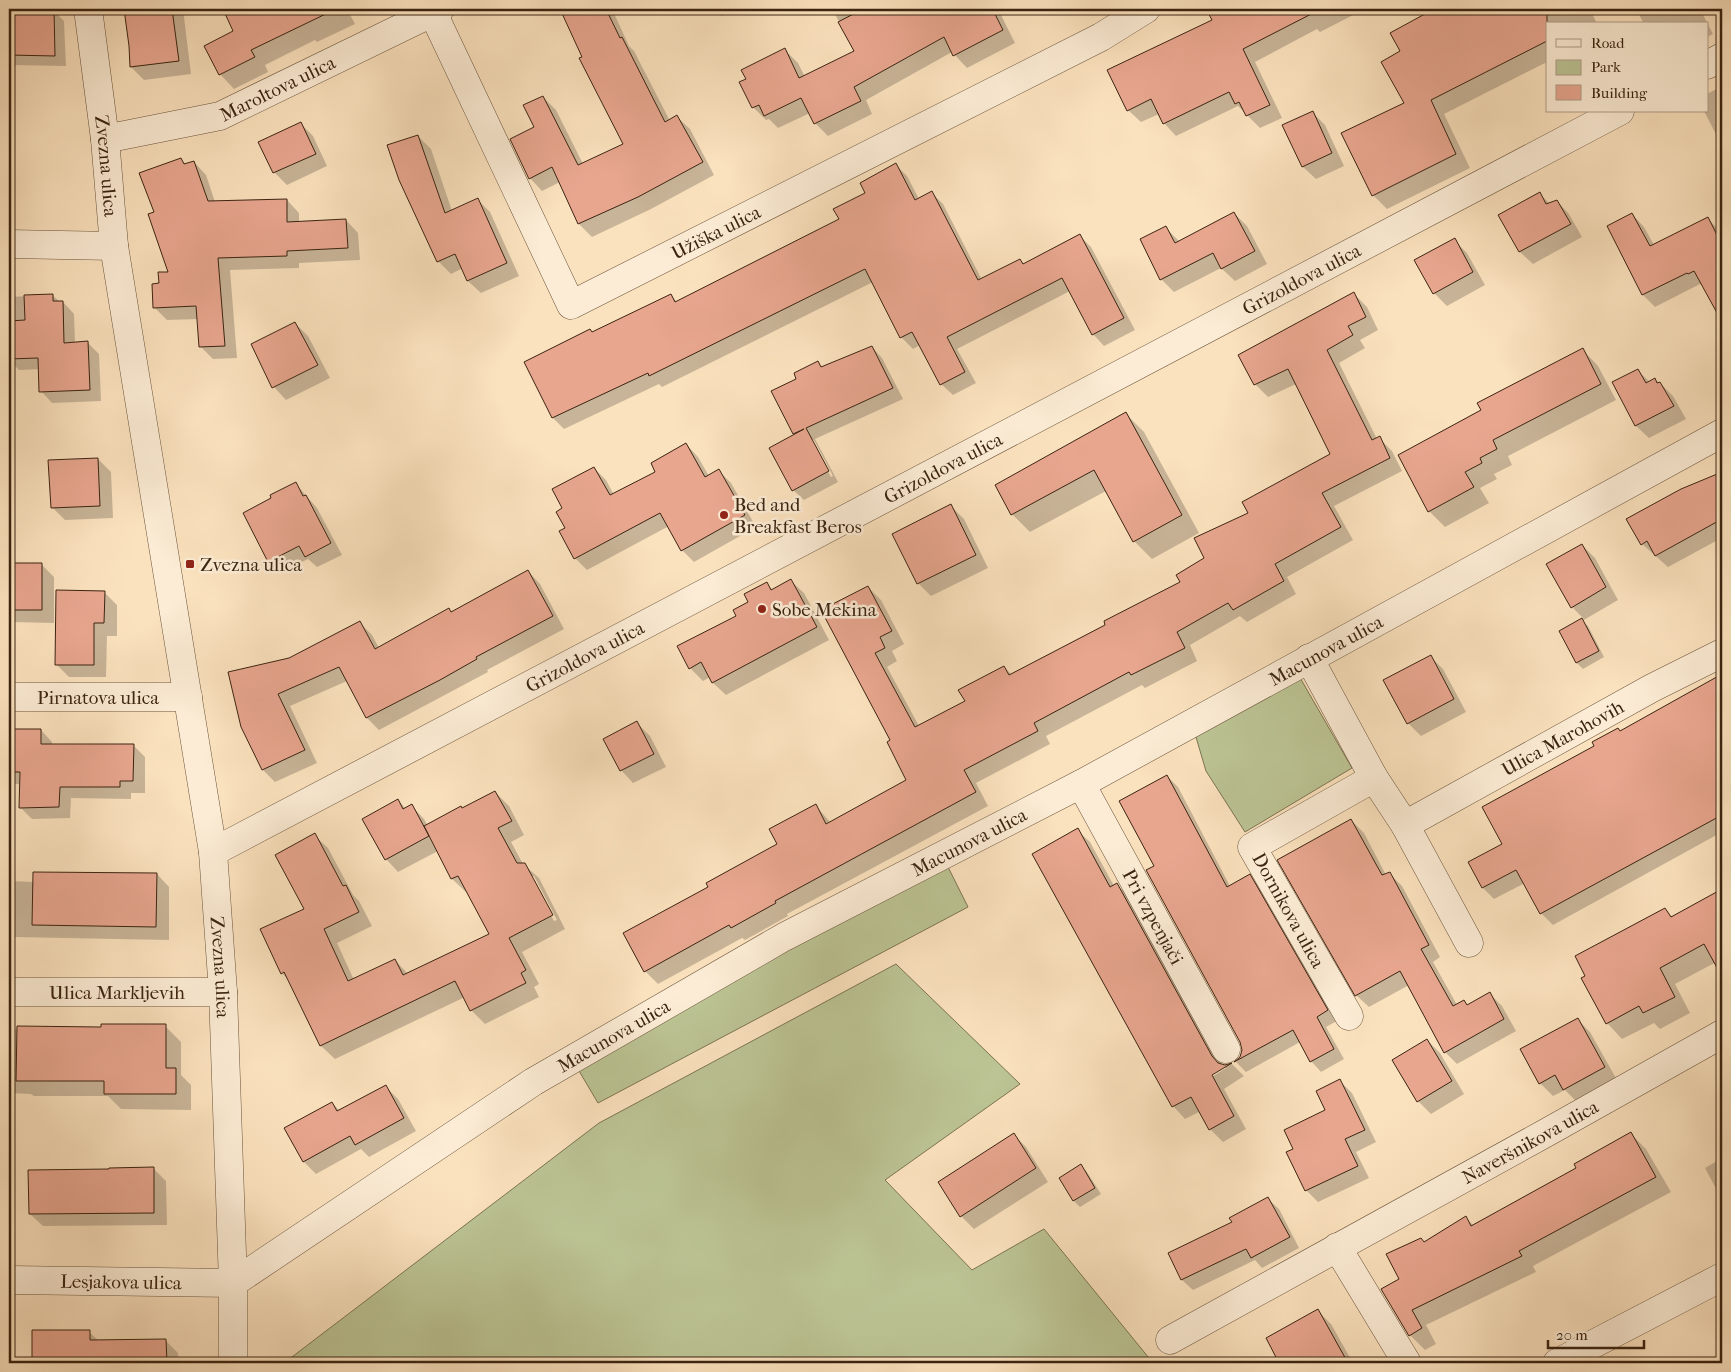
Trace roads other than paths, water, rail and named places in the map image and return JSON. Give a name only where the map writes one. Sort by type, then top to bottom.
[{"type":"street","name":"Zvezna ulica","points":[[88,9],[105,139],[114,246],[213,852],[223,992],[233,1283],[233,1363]]},
{"type":"street","name":"Užiška ulica","points":[[437,11],[571,305],[1101,37],[1146,9]]},
{"type":"street","name":"Maroltova ulica","points":[[105,139],[220,116],[437,11]]},
{"type":"street","points":[[1708,64],[1722,57]]},
{"type":"street","name":"Grizoldova ulica","points":[[213,852],[1618,112]]},
{"type":"street","points":[[9,244],[114,246]]},
{"type":"street","name":"Macunova ulica","points":[[233,1283],[532,1082],[784,937],[1081,784],[1722,433]]},
{"type":"street","name":"Ulica Marohovih","points":[[1405,825],[1608,712],[1722,653]]},
{"type":"street","points":[[1309,658],[1374,778],[1405,825],[1469,943]]},
{"type":"street","name":"Pirnatova ulica","points":[[9,697],[188,697]]},
{"type":"street","name":"Dornikova ulica","points":[[1349,1016],[1252,847],[1374,778]]},
{"type":"street","name":"Pri vzpenjači","points":[[1081,784],[1226,1050]]},
{"type":"street","name":"Ulica Markljevih","points":[[9,992],[223,992]]},
{"type":"street","name":"Naveršnikova ulica","points":[[1170,1340],[1722,1034]]},
{"type":"street","points":[[1337,1247],[1408,1363]]},
{"type":"street","points":[[1557,1363],[1722,1276]]},
{"type":"street","name":"Lesjakova ulica","points":[[9,1280],[233,1283]]},
{"type":"place","name":"Bed and Breakfast Beros","points":[[724,515]]},
{"type":"place","name":"Zvezna ulica","points":[[190,564]]},
{"type":"place","name":"Sobe Mekina","points":[[762,609]]}]
